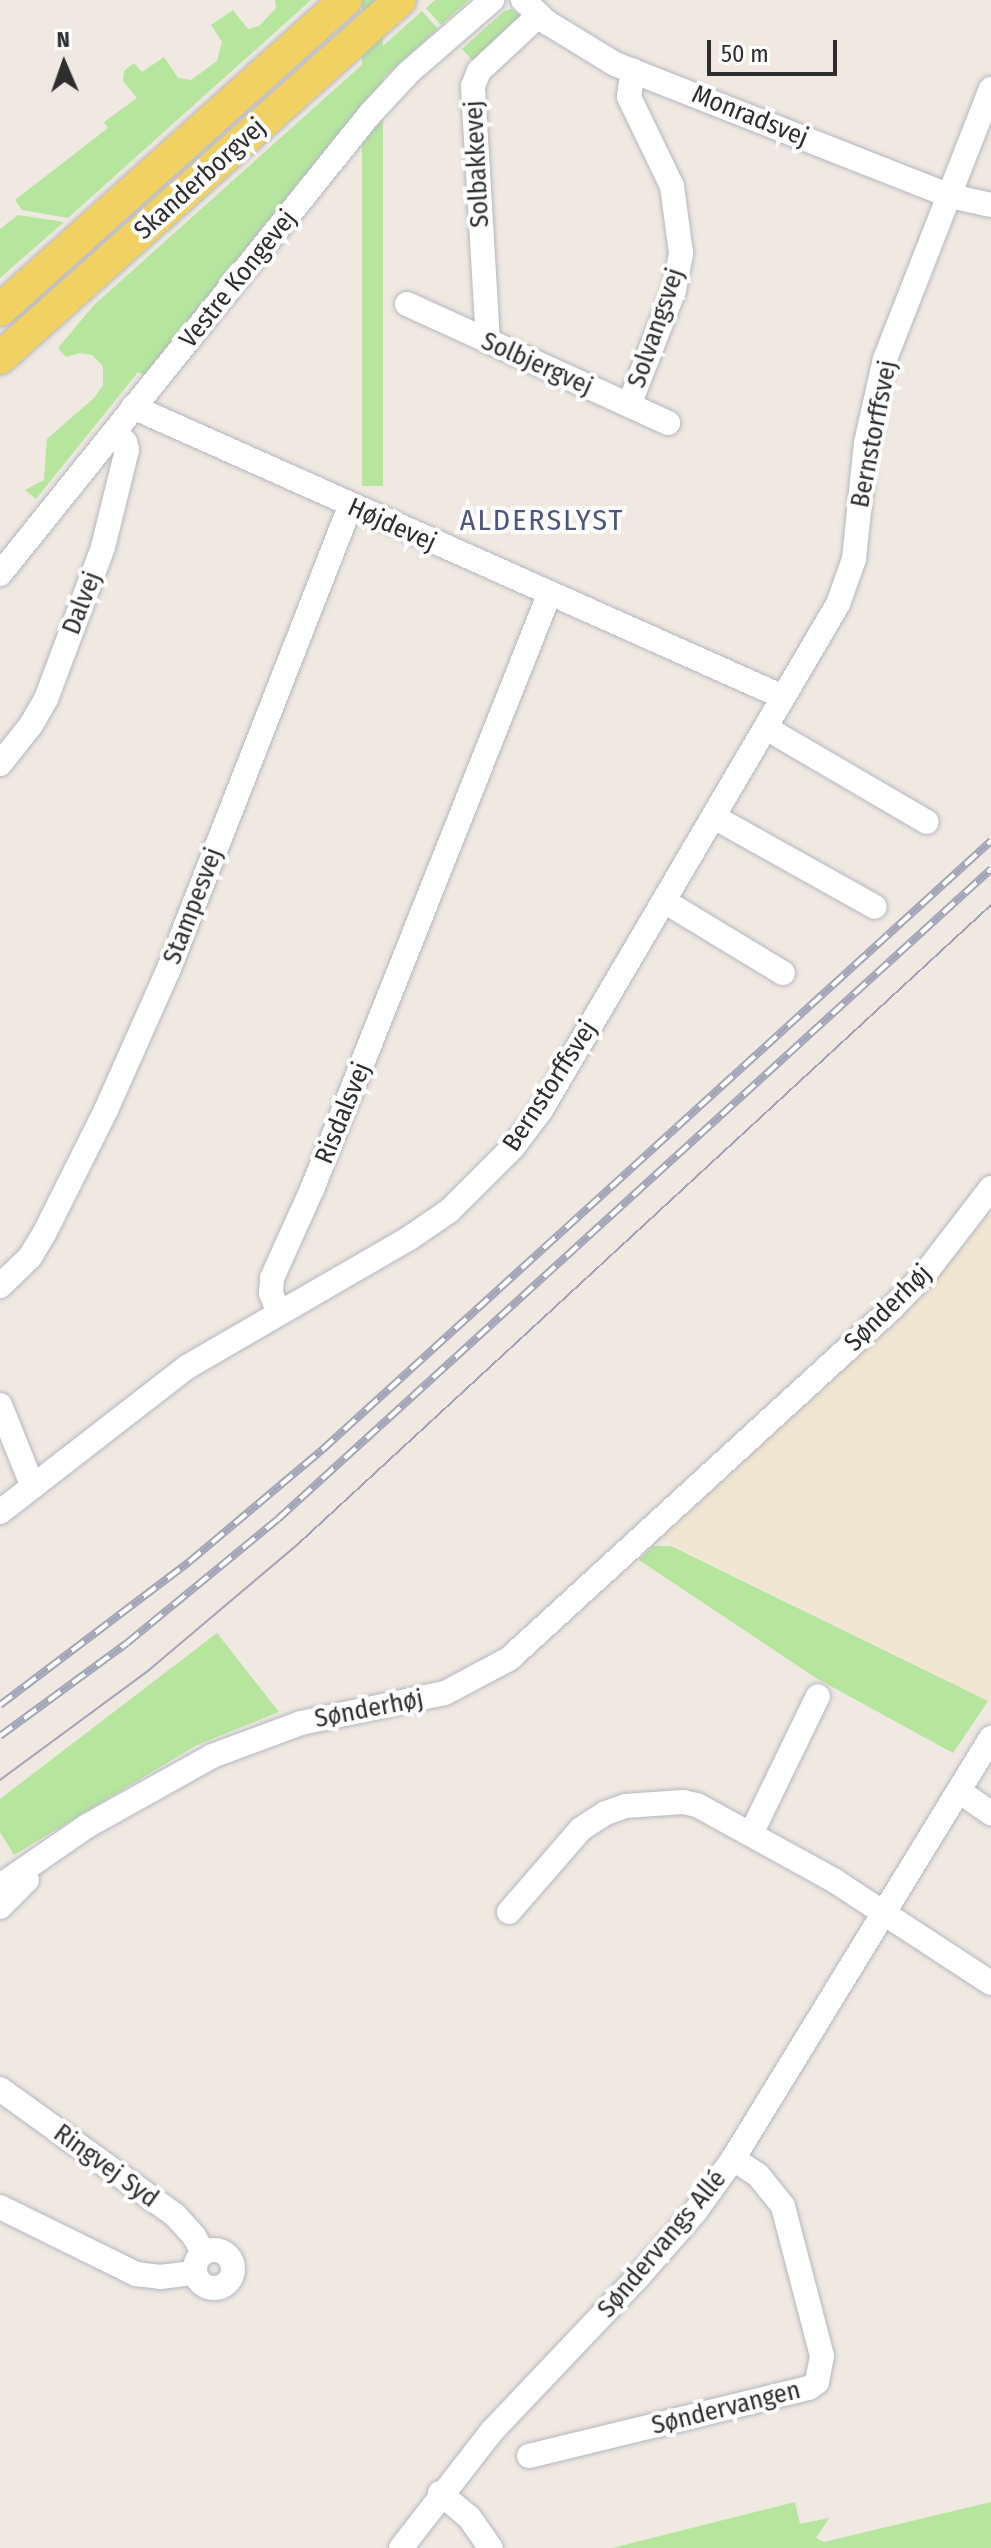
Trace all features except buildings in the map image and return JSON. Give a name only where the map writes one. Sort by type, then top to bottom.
[{"type":"main road","name":"Skanderborgvej","points":[[0,310],[346,0]]},
{"type":"main road","name":"Skanderborgvej","points":[[0,358],[400,0]]},
{"type":"street","name":"Vestre Kongevej","points":[[0,574],[370,114],[409,72],[492,0]]},
{"type":"street","name":"Monradsvej","points":[[531,7],[579,44],[633,70],[950,196],[991,205]]},
{"type":"street","name":"Solbakkevej","points":[[488,341],[473,86],[479,71],[531,7]]},
{"type":"street","name":"Solvangsvej","points":[[629,405],[674,290],[681,253],[672,186],[629,97],[633,70]]},
{"type":"street","name":"Bernstorffsvej","points":[[278,1312],[411,1237],[449,1211],[481,1181],[541,1110],[766,728],[838,604],[854,559],[866,443],[885,359],[991,89]]},
{"type":"street","name":"Solbjergvej","points":[[407,304],[668,423]]},
{"type":"street","name":"Højdevej","points":[[133,407],[350,507],[783,697]]},
{"type":"street","name":"Dalvej","points":[[0,764],[31,725],[46,699],[103,547],[127,450],[125,442],[115,432]]},
{"type":"street","name":"Stampesvej","points":[[0,1286],[30,1257],[44,1234],[112,1097],[168,971],[350,507]]},
{"type":"street","name":"Risdalsvej","points":[[278,1312],[271,1293],[272,1278],[313,1187],[549,595]]},
{"type":"street","points":[[766,728],[927,822]]},
{"type":"street","points":[[714,817],[875,907]]},
{"type":"street","points":[[664,901],[783,973]]},
{"type":"street","name":"Sønderhøj","points":[[0,1886],[118,1807],[212,1756],[301,1723],[424,1700],[467,1684],[509,1659],[891,1309],[924,1275],[991,1188]]},
{"type":"street","points":[[0,1512],[187,1367],[278,1312]]},
{"type":"street","points":[[0,1405],[33,1487]]},
{"type":"street","points":[[751,1834],[818,1696]]},
{"type":"street","name":"Søndervangs Allé","points":[[401,2548],[440,2493],[492,2431],[695,2212],[733,2159],[991,1738]]},
{"type":"street","points":[[959,1791],[991,1813]]},
{"type":"street","points":[[509,1912],[581,1829],[625,1806],[683,1802],[697,1805],[751,1834],[884,1911],[991,1983]]},
{"type":"street","name":"Sønderhøj","points":[[0,1907],[52,1851]]},
{"type":"street","name":"Ringvej Syd","points":[[0,2089],[175,2215],[194,2236],[199,2263],[160,2277],[136,2274],[0,2207]]},
{"type":"street","name":"Søndervangen","points":[[529,2456],[809,2388],[817,2382],[822,2356],[783,2206],[758,2175],[733,2159]]},
{"type":"street","points":[[440,2493],[469,2517],[491,2548]]},
{"type":"shaded area","points":[[991,1212],[990,1702],[661,1539],[929,1281]]},
{"type":"green space","points":[[275,0],[311,0],[68,218],[22,210],[15,200],[108,128],[104,122],[137,98],[123,81],[124,71],[134,63],[142,72],[164,57],[178,78],[191,80],[217,61],[222,42],[211,25],[233,10],[248,29],[259,26],[276,8]]},
{"type":"green space","points":[[362,0],[383,0],[383,486],[362,486]]},
{"type":"green space","points":[[435,0],[469,0],[441,25],[426,8]]},
{"type":"green space","points":[[511,9],[521,17],[474,62],[462,49],[504,11]]},
{"type":"green space","points":[[422,11],[438,29],[381,80],[384,84],[344,126],[146,376],[138,372],[36,499],[25,490],[44,480],[47,439],[94,398],[103,385],[103,366],[92,355],[80,353],[66,357],[58,348],[94,305]]},
{"type":"green space","points":[[18,215],[64,222],[0,278],[0,229]]},
{"type":"green space","points":[[653,1546],[671,1546],[988,1701],[953,1753],[816,1678],[639,1560]]},
{"type":"green space","points":[[217,1633],[279,1712],[195,1746],[14,1855],[0,1832],[0,1799]]},
{"type":"green space","points":[[795,2502],[800,2524],[829,2518],[816,2538],[824,2542],[991,2502],[991,2548],[612,2548]]},
{"type":"tram line","points":[[0,1780],[149,1670],[298,1544],[991,905]]},
{"type":"railway","points":[[0,1705],[189,1562],[322,1450],[991,841]]},
{"type":"railway","points":[[0,1736],[127,1643],[278,1519],[991,869]]},
{"type":"district","name":"ALDERSLYST","points":[[542,520]]}]
